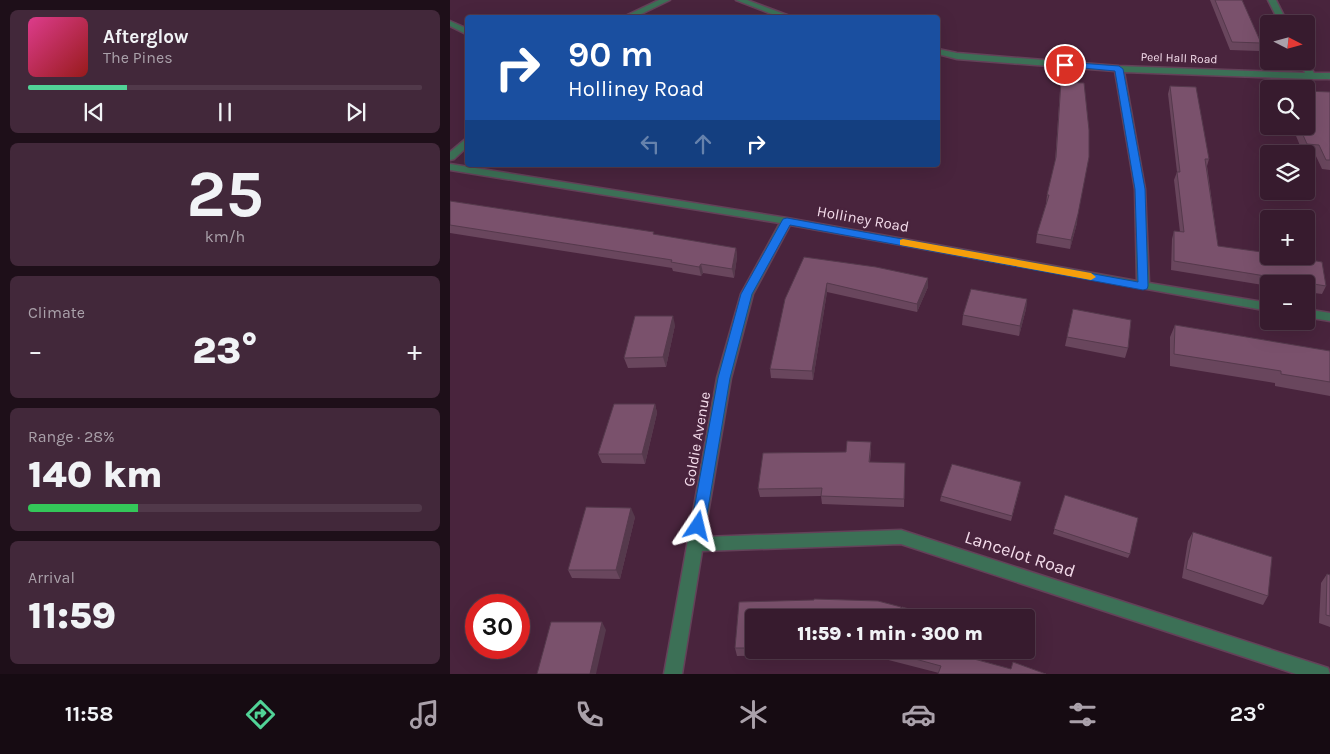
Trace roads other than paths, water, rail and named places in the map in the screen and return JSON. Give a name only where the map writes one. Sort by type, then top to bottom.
[{"type":"street","points":[[632,15],[666,0]]},
{"type":"street","points":[[740,0],[782,15]]},
{"type":"street","points":[[1272,0],[1280,15]]},
{"type":"street","points":[[450,23],[465,31]]},
{"type":"street","name":"Peel Hall Road","points":[[940,52],[957,56],[1119,69],[1330,76]]},
{"type":"street","points":[[1119,69],[1140,189],[1143,286]]},
{"type":"street","points":[[1308,70],[1311,76]]},
{"type":"street","points":[[450,157],[465,143]]},
{"type":"street","name":"Holliney Road","points":[[450,167],[787,221],[1260,306]]},
{"type":"street","name":"Goldie Avenue","points":[[673,674],[724,378],[747,294],[787,221]]},
{"type":"street","points":[[1315,314],[1330,317]]},
{"type":"street","name":"Lancelot Road","points":[[694,544],[901,537],[1322,674]]}]
